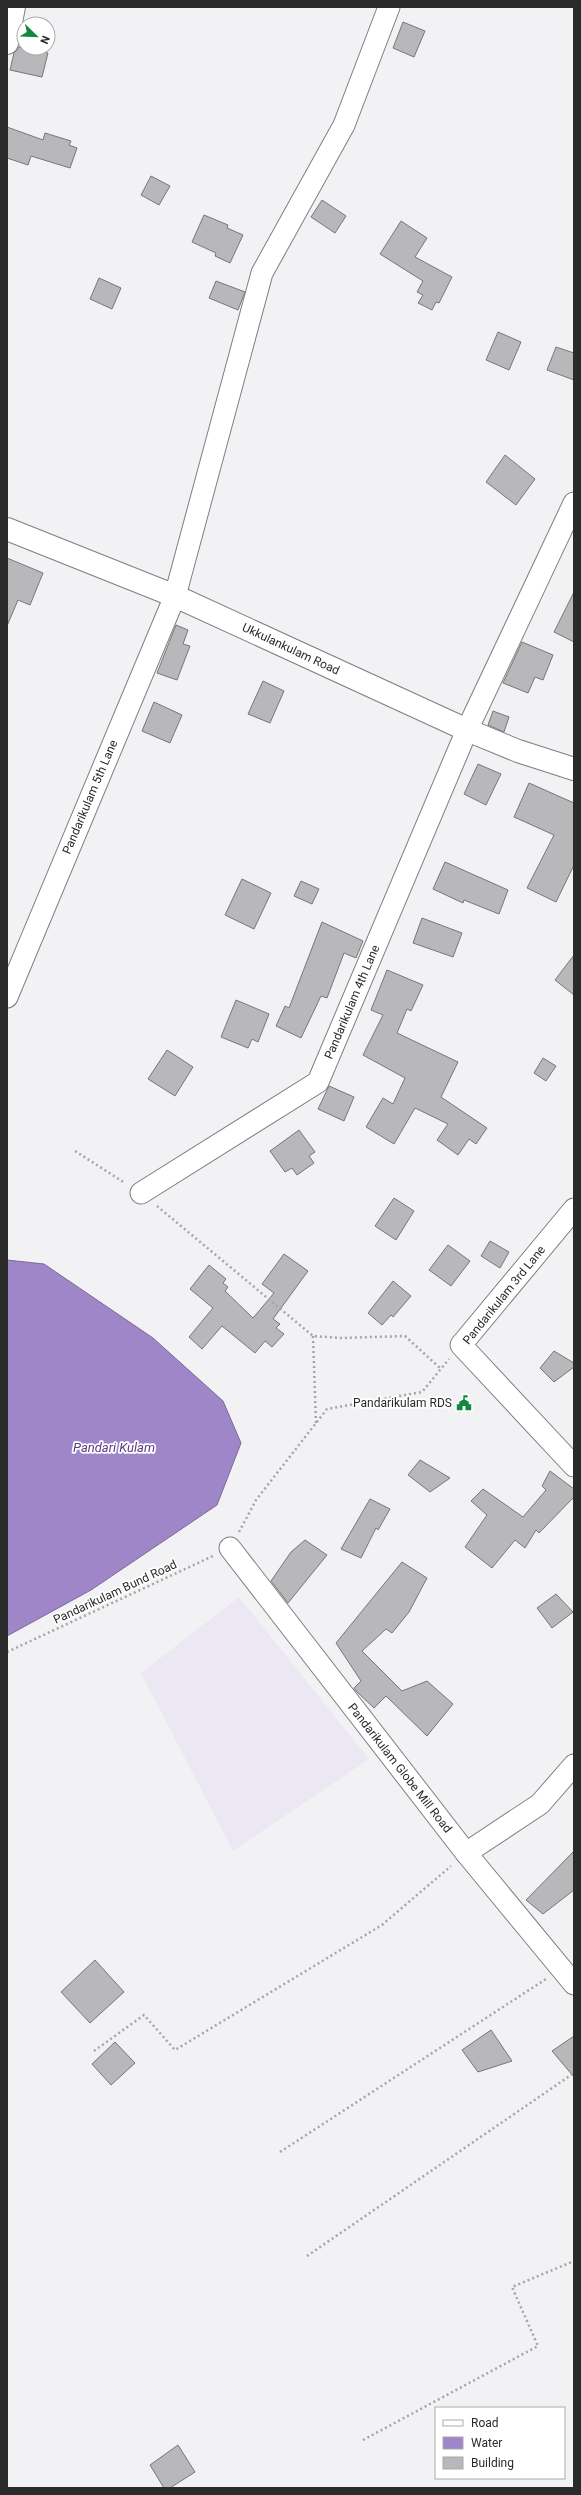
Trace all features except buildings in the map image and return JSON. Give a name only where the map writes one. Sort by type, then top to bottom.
[{"type":"street","points":[[7,43],[14,7]]},
{"type":"street","name":"Pandarikulam 5th Lane","points":[[7,997],[175,596],[262,273],[344,125],[389,7]]},
{"type":"street","name":"Pandarikulam 4th Lane","points":[[140,1193],[318,1082],[466,730],[574,503]]},
{"type":"street","name":"Ukkulankulam Road","points":[[7,529],[175,596],[466,730],[518,751],[574,769]]},
{"type":"street","name":"Pandarikulam 3rd Lane","points":[[574,1209],[461,1345],[574,1466]]},
{"type":"street","name":"Pandarikulam Globe Mill Road","points":[[230,1548],[466,1853],[568,1977]]},
{"type":"street","points":[[466,1853],[540,1804],[574,1765]]},
{"type":"path","points":[[75,1152],[140,1193],[313,1336],[341,1338],[405,1336],[441,1369]]},
{"type":"path","points":[[313,1336],[316,1424]]},
{"type":"path","points":[[230,1548],[256,1500],[327,1409],[422,1392],[461,1345]]},
{"type":"path","name":"Pandarikulam Bund Road","points":[[7,1652],[230,1548]]},
{"type":"path","points":[[94,2051],[144,2015],[175,2050],[382,1925],[466,1853]]},
{"type":"path","points":[[280,2152],[568,1977]]},
{"type":"path","points":[[307,2256],[574,2074]]},
{"type":"path","points":[[363,2440],[538,2346],[512,2287],[574,2261]]},
{"type":"shaded area","points":[[239,1597],[369,1759],[233,1851],[141,1673]]},
{"type":"water","name":"Pandari Kulam","points":[[7,1260],[44,1264],[153,1338],[223,1401],[241,1443],[217,1505],[91,1590],[7,1636]]},
{"type":"place","name":"Pandarikulam RDS","points":[[464,1403]]}]
